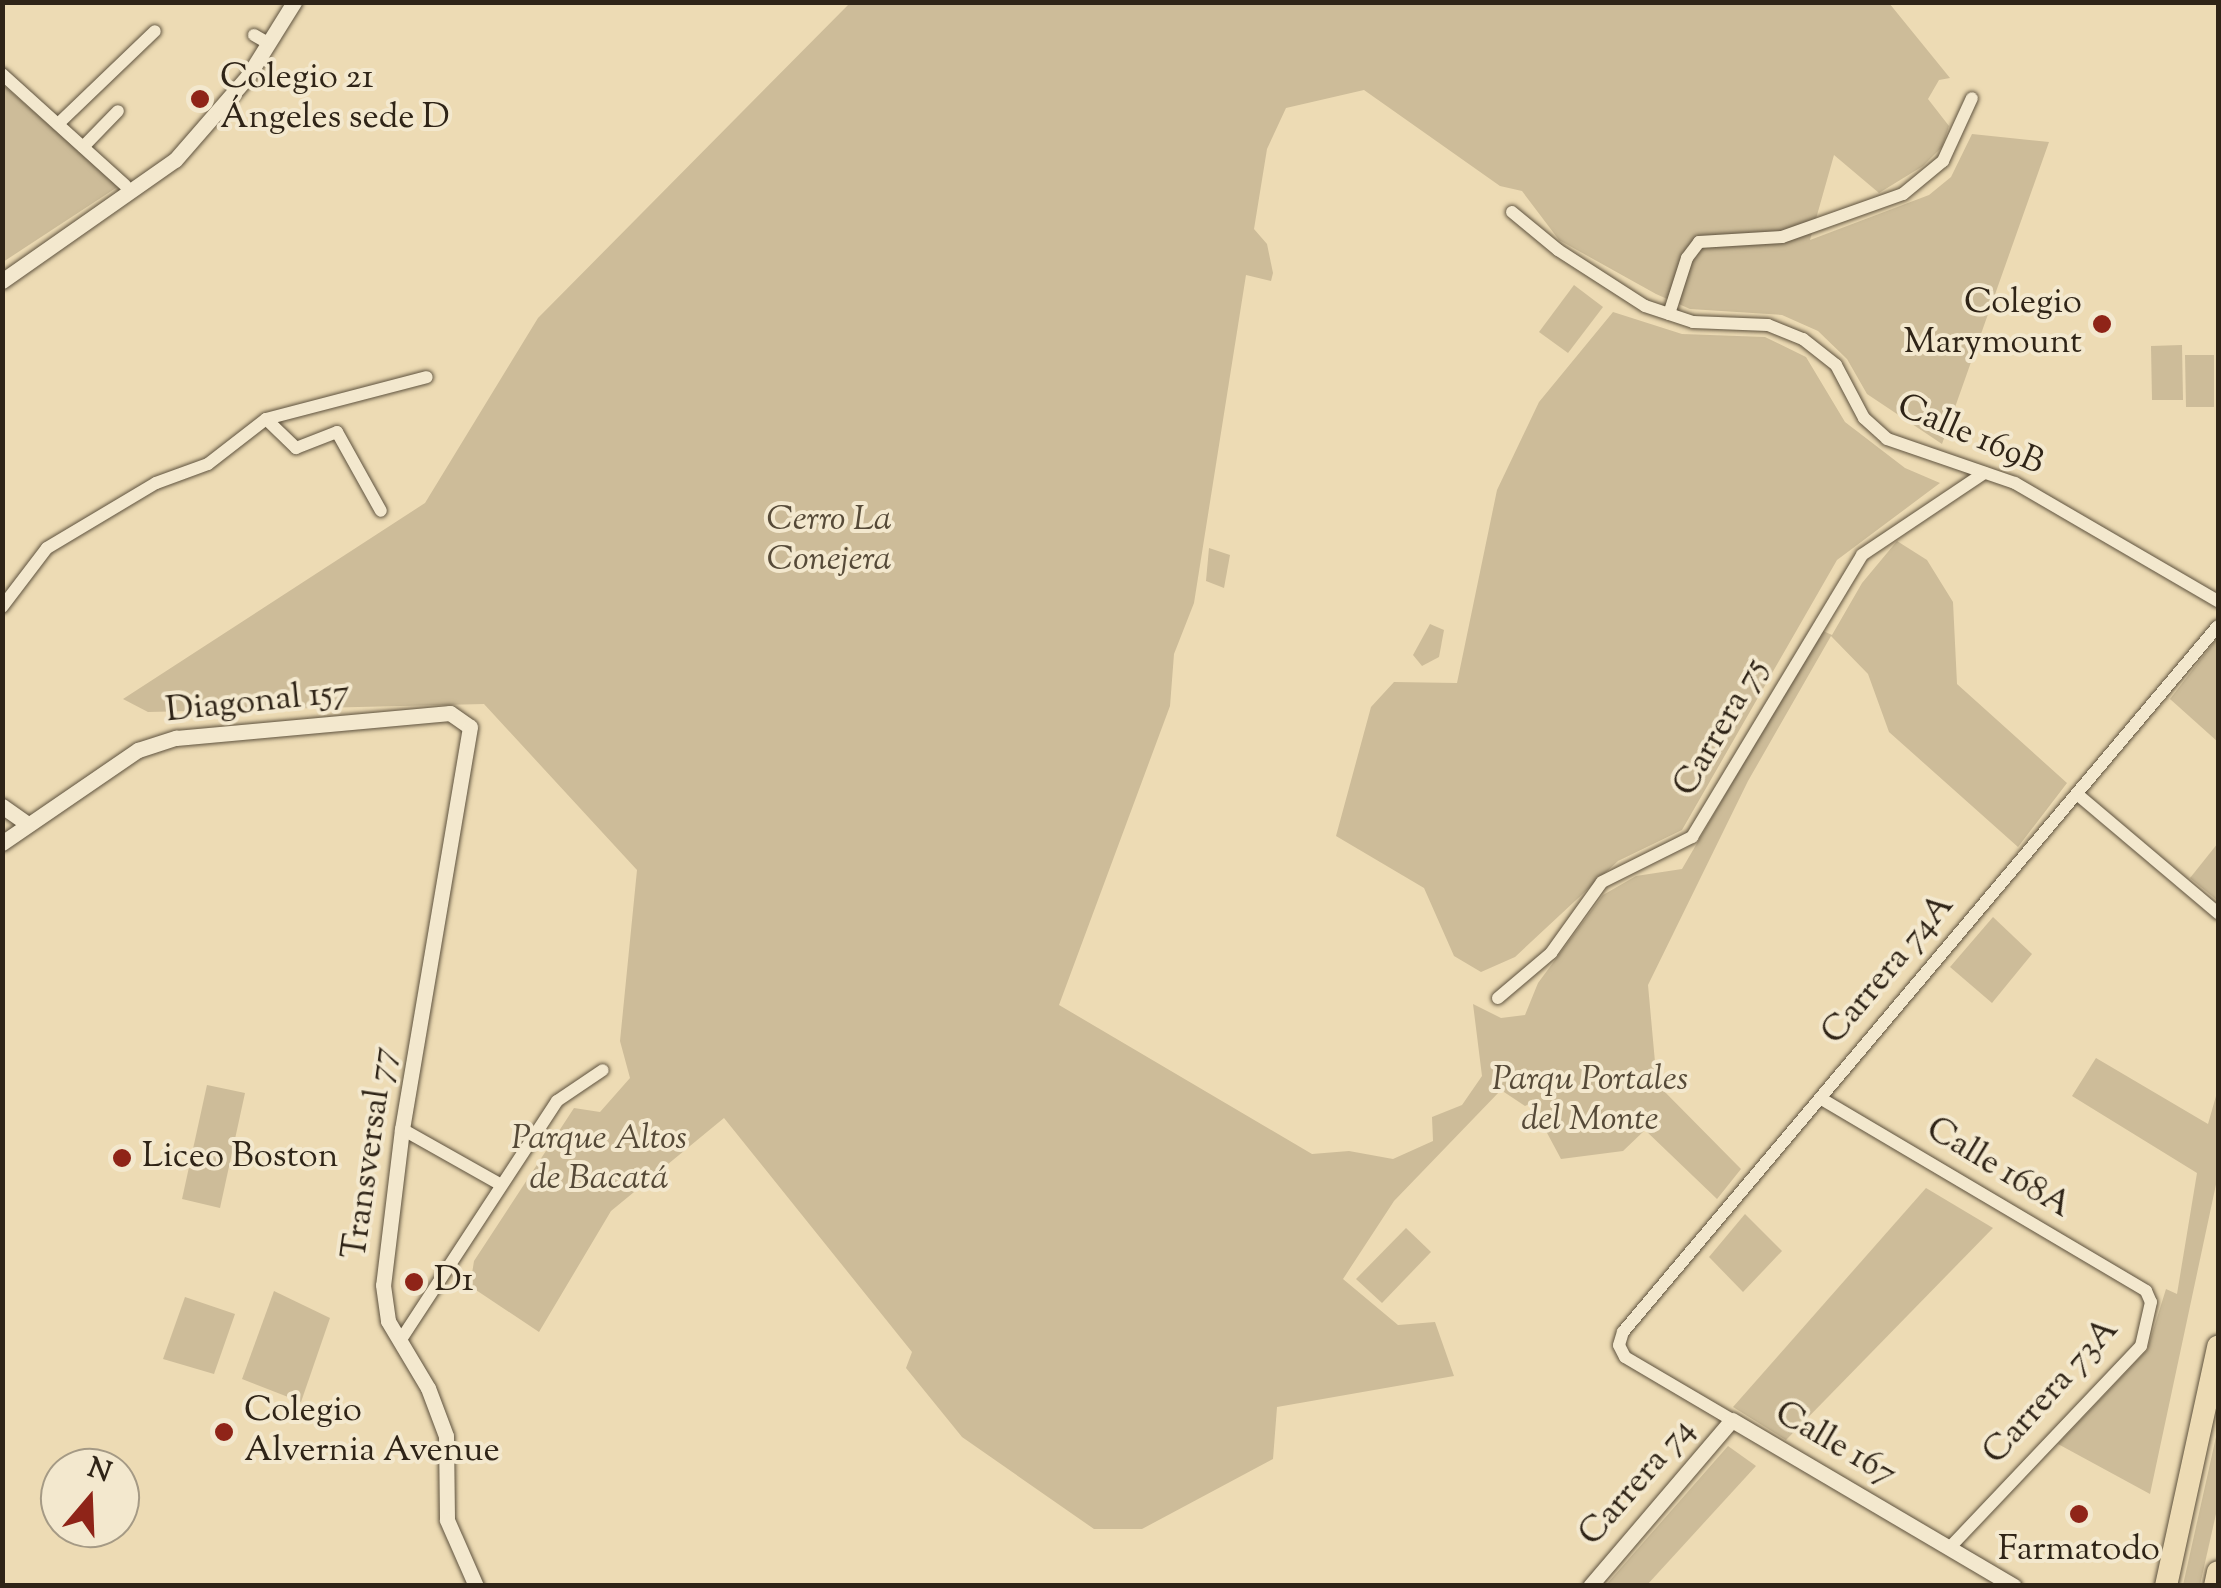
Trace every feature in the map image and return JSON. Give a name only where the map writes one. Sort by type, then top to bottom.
[{"type":"highway","points":[[2166,1586],[2218,1347]]},
{"type":"highway","points":[[2215,1586],[2218,1572]]},
{"type":"street","points":[[2,281],[174,160],[261,39],[294,2]]},
{"type":"street","points":[[58,124],[155,31]]},
{"type":"street","points":[[2,74],[124,185]]},
{"type":"street","points":[[1669,314],[1687,258],[1700,242],[1782,237],[1902,194],[1943,161],[1972,98]]},
{"type":"street","points":[[82,147],[118,111]]},
{"type":"street","name":"Calle 169B","points":[[1512,212],[1622,294],[1669,314],[1710,324],[1768,324],[1803,338],[1836,365],[1864,418],[1888,439],[2023,488],[2218,601]]},
{"type":"street","points":[[2,606],[47,548],[156,484],[208,464],[266,419],[428,377]]},
{"type":"street","points":[[266,419],[296,448],[329,432],[343,437],[381,510]]},
{"type":"street","name":"Carrera 75","points":[[1498,998],[1550,953],[1602,882],[1692,837],[1862,555],[1984,473]]},
{"type":"street","name":"Carrera 74A","points":[[1625,1356],[1618,1345],[1623,1332],[2218,626]]},
{"type":"street","name":"Diagonal 157","points":[[2,843],[160,742],[256,727],[458,715]]},
{"type":"street","name":"Transversal 77","points":[[458,715],[470,727],[402,1129],[383,1285],[388,1321],[446,1436],[447,1520],[476,1586]]},
{"type":"street","points":[[2077,794],[2218,913]]},
{"type":"street","points":[[2,806],[28,824]]},
{"type":"street","points":[[400,1340],[431,1301],[498,1183],[556,1100],[603,1070]]},
{"type":"street","name":"Calle 168A","points":[[1820,1098],[2146,1291]]},
{"type":"street","points":[[402,1129],[498,1183]]},
{"type":"street","name":"Carrera 73A","points":[[1950,1547],[2141,1346],[2151,1315],[2146,1291]]},
{"type":"street","name":"Calle 167","points":[[1625,1356],[2014,1586]]},
{"type":"street","name":"Carrera 74","points":[[1590,1586],[1732,1420]]},
{"type":"street","points":[[1972,1523],[1975,1562]]},
{"type":"green space","name":"Cerro La Conejera","points":[[850,3],[1889,3],[1950,78],[1939,80],[1928,99],[1949,126],[1942,147],[1923,166],[1879,193],[1834,155],[1810,240],[1929,195],[1951,177],[1972,134],[2049,142],[1942,444],[1867,394],[1847,359],[1818,331],[1782,315],[1690,309],[1656,294],[1559,240],[1522,191],[1500,186],[1364,90],[1286,108],[1267,149],[1254,229],[1267,244],[1273,273],[1271,281],[1246,275],[1194,603],[1174,654],[1170,706],[1059,1005],[1312,1154],[1349,1151],[1393,1159],[1433,1141],[1432,1117],[1462,1105],[1482,1076],[1473,1004],[1501,1018],[1525,1015],[1538,983],[1603,895],[1636,876],[1682,869],[1821,630],[1832,635],[1862,583],[1897,541],[1927,560],[1953,602],[1957,684],[2067,783],[2018,847],[1889,732],[1868,674],[1831,636],[1748,781],[1648,985],[1657,1084],[1741,1169],[1717,1199],[1645,1130],[1623,1151],[1561,1159],[1531,1103],[1525,1106],[1501,1090],[1394,1201],[1343,1279],[1398,1325],[1435,1322],[1454,1376],[1277,1407],[1273,1459],[1142,1529],[1094,1529],[962,1437],[906,1368],[912,1352],[724,1118],[611,1211],[539,1332],[470,1286],[474,1261],[574,1108],[600,1112],[630,1078],[620,1041],[637,870],[484,704],[148,712],[123,699],[425,503],[538,318]]},
{"type":"green space","points":[[2,84],[119,186],[3,262],[2,262]]},
{"type":"green space","points":[[1574,285],[1603,307],[1568,353],[1539,332]]},
{"type":"green space","points":[[1613,312],[1682,334],[1765,337],[1806,357],[1845,422],[1905,468],[1940,483],[1837,560],[1682,830],[1618,861],[1515,957],[1481,972],[1454,956],[1424,888],[1336,836],[1371,707],[1394,682],[1457,683],[1497,490],[1539,402]]},
{"type":"green space","points":[[2182,345],[2183,400],[2152,400],[2151,346]]},
{"type":"green space","points":[[2185,355],[2214,355],[2214,407],[2186,407]]},
{"type":"green space","points":[[1209,548],[1230,555],[1224,588],[1206,581]]},
{"type":"green space","points":[[1430,624],[1444,630],[1439,657],[1422,666],[1413,655]]},
{"type":"green space","points":[[2218,637],[2218,742],[2170,699]]},
{"type":"green space","points":[[2218,843],[2218,901],[2190,878]]},
{"type":"green space","points":[[1993,917],[2032,954],[1992,1003],[1950,967]]},
{"type":"green space","points":[[2096,1058],[2208,1124],[2218,1089],[2218,1175],[2150,1494],[2058,1444],[2147,1350],[2166,1289],[2177,1294],[2197,1173],[2072,1096]]},
{"type":"green space","points":[[207,1085],[245,1093],[220,1208],[182,1199]]},
{"type":"green space","points":[[1926,1188],[1993,1228],[1786,1440],[1733,1407]]},
{"type":"green space","points":[[1745,1214],[1782,1251],[1743,1292],[1709,1257]]},
{"type":"green space","points":[[1406,1228],[1431,1252],[1382,1303],[1356,1279]]},
{"type":"green space","points":[[274,1291],[330,1318],[301,1402],[242,1379]]},
{"type":"green space","points":[[185,1297],[235,1314],[214,1374],[163,1359]]},
{"type":"green space","points":[[2218,1428],[2218,1505],[2200,1585],[2183,1585]]},
{"type":"green space","points":[[1728,1446],[1756,1466],[1647,1585],[1606,1585]]},
{"type":"place","name":"Colegio 21 Ángeles sede D","points":[[200,99]]},
{"type":"place","name":"Colegio Marymount","points":[[2102,324]]},
{"type":"place","name":"Liceo Boston","points":[[122,1158]]},
{"type":"place","name":"D1","points":[[414,1282]]},
{"type":"place","name":"Colegio Alvernia Avenue","points":[[224,1432]]},
{"type":"place","name":"Farmatodo","points":[[2079,1514]]},
{"type":"park label","name":"Parqu Portales del Monte","points":[[1590,1101]]},
{"type":"park label","name":"Parque Altos de Bacatá","points":[[599,1160]]}]
